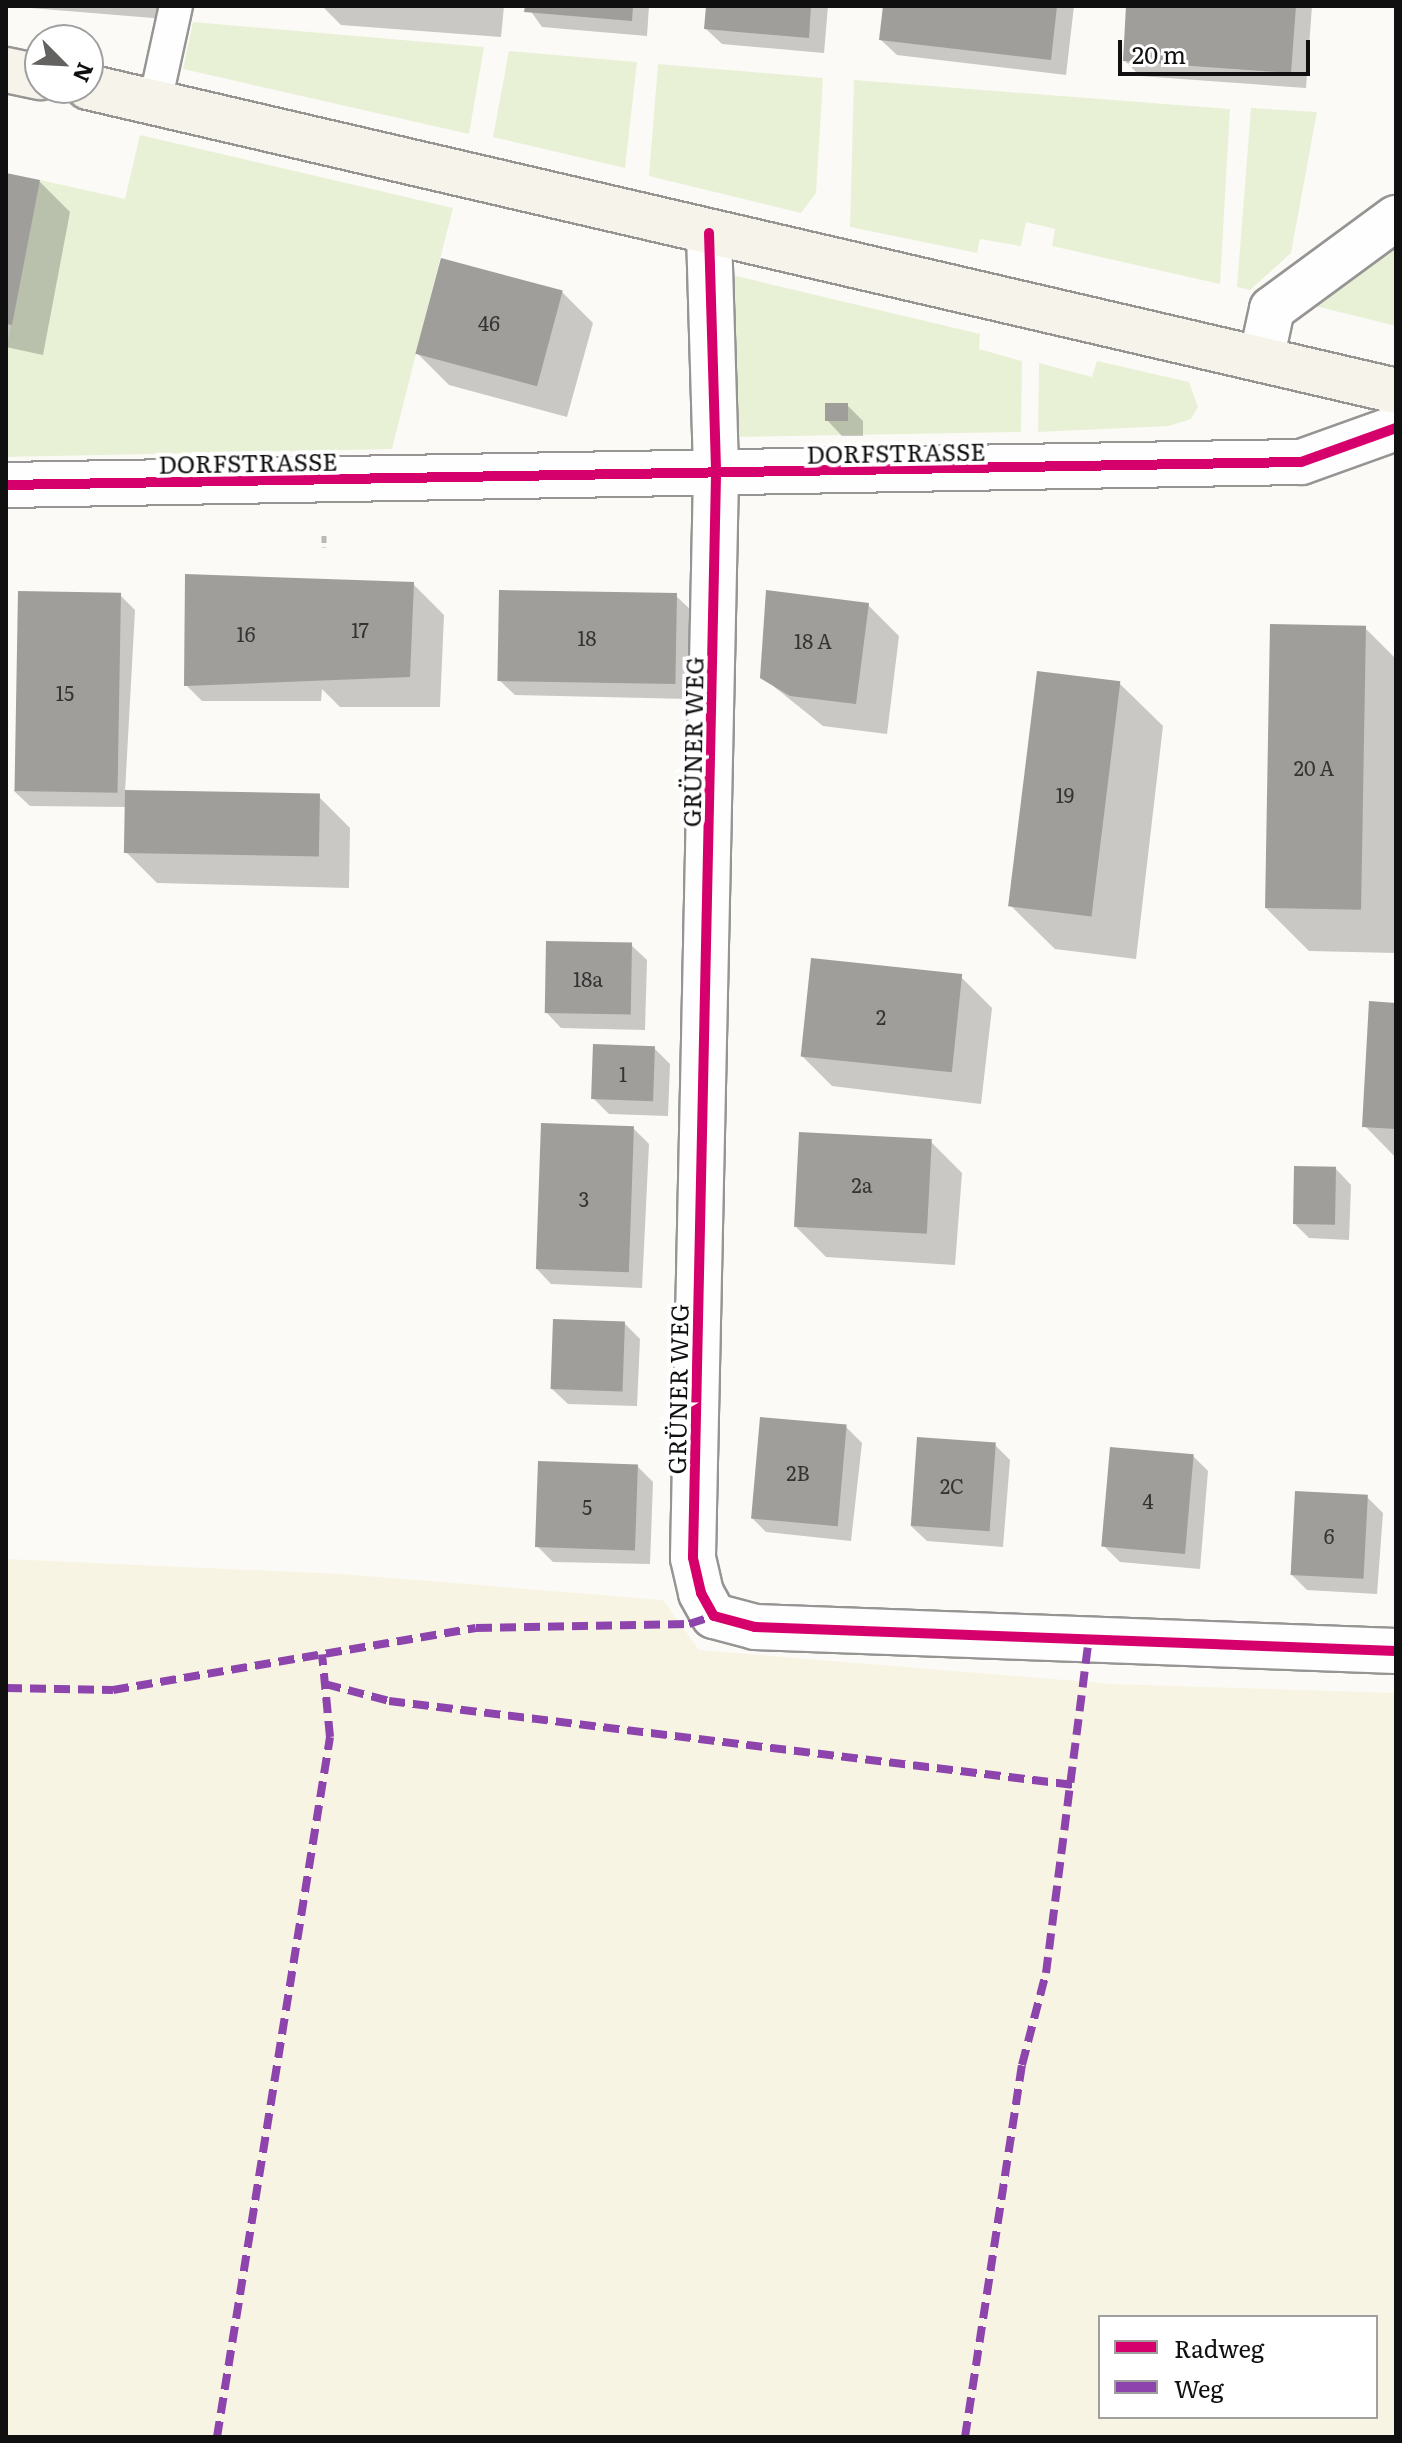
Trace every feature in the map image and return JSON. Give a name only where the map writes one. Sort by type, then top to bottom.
[{"type":"main road","points":[[104,91],[709,233],[1262,355],[1396,391]]},
{"type":"street","points":[[1262,355],[1272,309],[1396,218]]},
{"type":"street","points":[[709,233],[716,476]]},
{"type":"street","name":"DORFSTRASSE","points":[[6,485],[716,476],[1301,462],[1396,428]]},
{"type":"street","name":"GRÜNER WEG","points":[[716,476],[693,1558],[714,1616],[755,1627],[1396,1651]]},
{"type":"lane","points":[[155,102],[176,6]]},
{"type":"shaded area","points":[[6,1559],[342,1574],[663,1600],[699,1650],[1113,1684],[1396,1693],[1396,2437],[6,2437]]},
{"type":"green space","points":[[193,22],[484,47],[469,134],[183,69]]},
{"type":"green space","points":[[509,51],[637,62],[625,168],[493,137]]},
{"type":"green space","points":[[658,64],[823,78],[816,193],[801,213],[649,176]]},
{"type":"green space","points":[[854,80],[1230,109],[1220,284],[1052,246],[1055,229],[1026,222],[1021,246],[980,239],[977,253],[850,227]]},
{"type":"green space","points":[[1251,108],[1317,112],[1291,253],[1250,290],[1237,287]]},
{"type":"green space","points":[[140,135],[453,208],[392,449],[6,457],[6,350],[40,180],[125,199]]},
{"type":"green space","points":[[1396,248],[1396,326],[1311,305]]},
{"type":"green space","points":[[732,275],[980,334],[979,349],[1022,361],[1021,432],[734,437],[724,290]]},
{"type":"green space","points":[[1097,361],[1189,382],[1198,407],[1191,419],[1169,426],[1038,432],[1039,363],[1092,377]]},
{"type":"building","points":[[525,6],[633,6],[632,21],[524,12]]},
{"type":"building","points":[[706,6],[811,6],[809,38],[704,29]]},
{"type":"building","points":[[883,6],[1057,6],[1051,60],[879,40]]},
{"type":"building","points":[[1126,6],[1296,6],[1291,73],[1123,61]]},
{"type":"building","points":[[6,173],[40,180],[12,325],[6,324]]},
{"type":"building","points":[[441,258],[563,291],[537,386],[415,354]]},
{"type":"building","points":[[825,403],[848,403],[848,421],[825,421]]},
{"type":"building","points":[[185,574],[414,582],[410,677],[184,686]]},
{"type":"building","points":[[499,590],[677,593],[675,684],[497,681]]},
{"type":"building","points":[[766,590],[869,603],[856,704],[790,696],[760,678]]},
{"type":"building","points":[[18,591],[121,593],[117,793],[15,791]]},
{"type":"building","points":[[1270,624],[1366,626],[1361,910],[1265,908]]},
{"type":"building","points":[[1037,671],[1120,681],[1091,916],[1008,906]]},
{"type":"building","points":[[125,790],[320,793],[319,856],[124,853]]},
{"type":"building","points":[[546,941],[632,943],[631,1014],[545,1013]]},
{"type":"building","points":[[811,958],[962,974],[952,1072],[801,1056]]},
{"type":"building","points":[[1369,1001],[1396,1003],[1396,1129],[1362,1127]]},
{"type":"building","points":[[593,1044],[655,1046],[653,1101],[591,1099]]},
{"type":"building","points":[[541,1123],[634,1126],[629,1272],[536,1269]]},
{"type":"building","points":[[799,1132],[932,1139],[927,1234],[794,1227]]},
{"type":"building","points":[[1294,1166],[1336,1167],[1335,1225],[1293,1224]]},
{"type":"building","points":[[553,1319],[625,1322],[623,1391],[551,1389]]},
{"type":"building","points":[[760,1417],[847,1425],[838,1526],[751,1519]]},
{"type":"building","points":[[917,1437],[996,1443],[990,1531],[911,1526]]},
{"type":"building","points":[[1110,1447],[1194,1454],[1185,1554],[1101,1547]]},
{"type":"building","points":[[538,1461],[638,1464],[635,1550],[535,1547]]},
{"type":"building","points":[[1295,1491],[1368,1495],[1364,1579],[1291,1575]]},
{"type":"marked path","points":[[6,1688],[113,1690],[476,1628],[689,1624],[714,1616]]},
{"type":"marked path","points":[[965,2437],[1022,2065],[1046,1973],[1089,1639]]},
{"type":"marked path","points":[[217,2437],[330,1737],[322,1654]]},
{"type":"marked path","points":[[325,1684],[389,1701],[1074,1785]]},
{"type":"cycle path","points":[[709,233],[716,476],[693,1558],[701,1593],[714,1616],[755,1627],[1396,1651]]},
{"type":"cycle path","points":[[6,485],[1301,462],[1396,428]]}]
